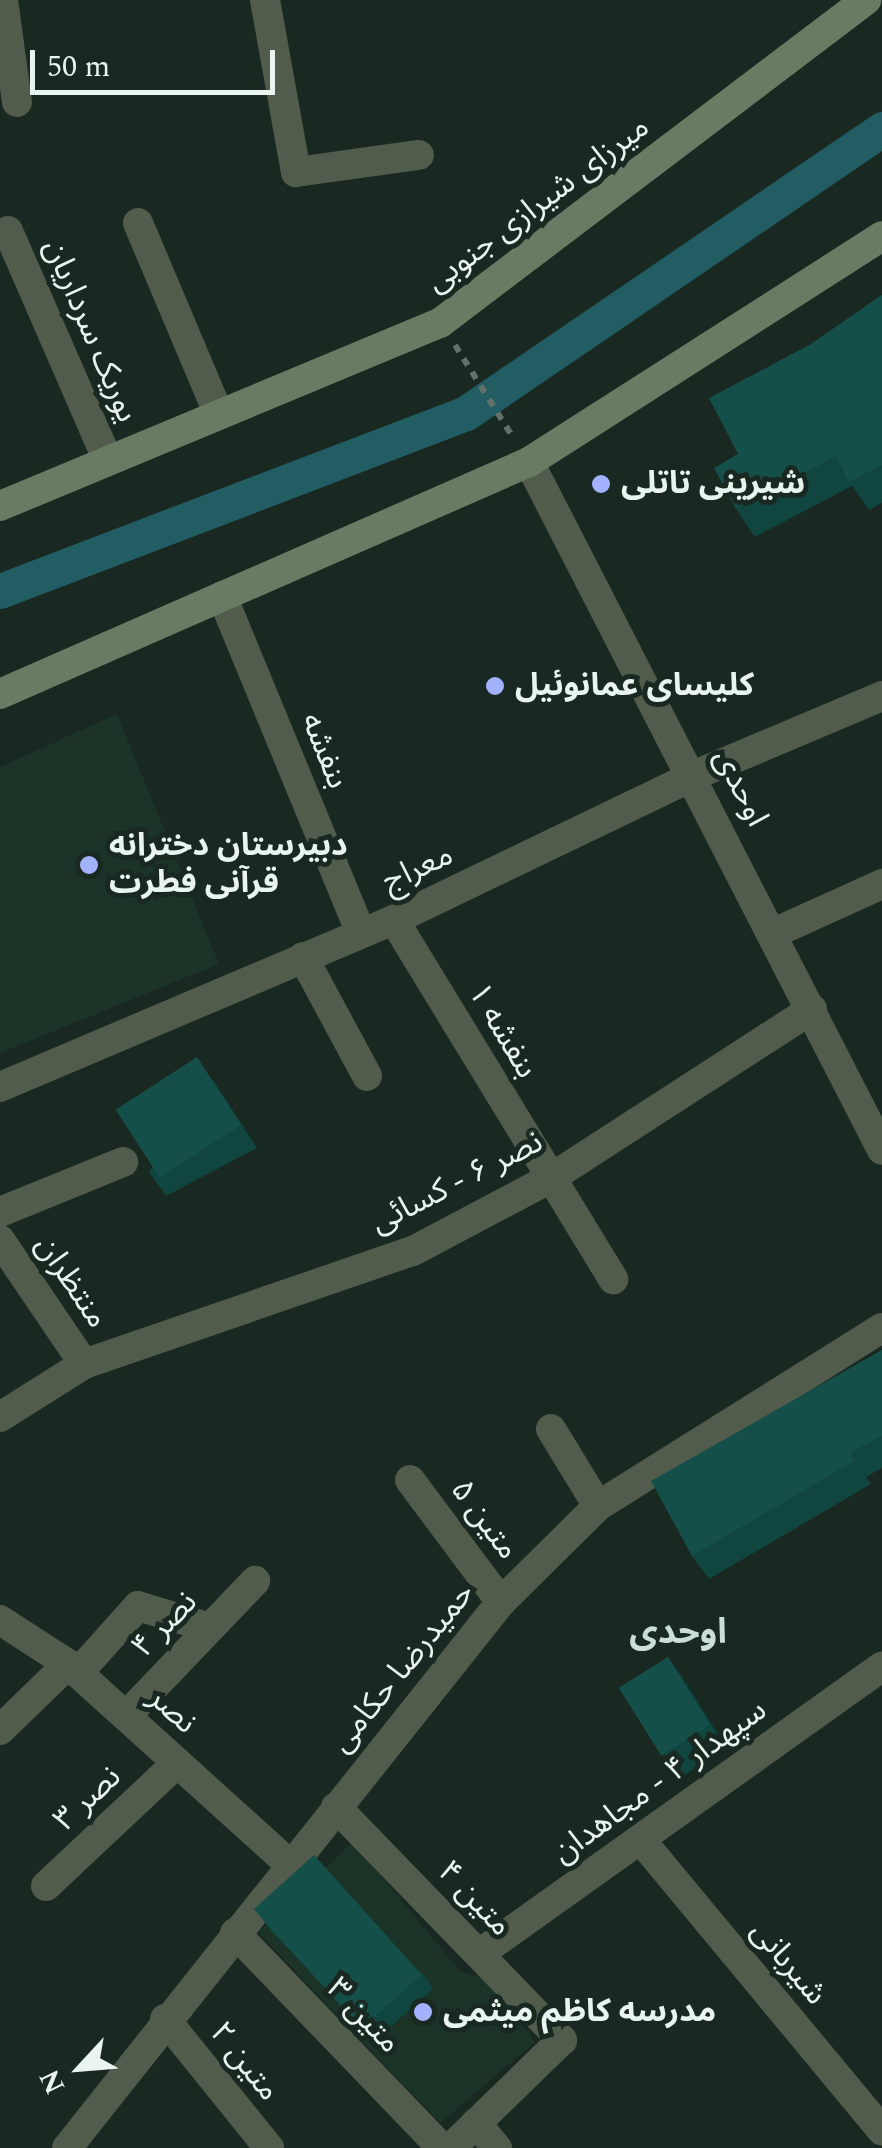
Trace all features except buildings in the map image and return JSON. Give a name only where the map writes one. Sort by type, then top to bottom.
[{"type":"main road","name":"میرزای شیرازی جنوبی","points":[[0,506],[218,412],[440,323],[866,0]]},
{"type":"main road","points":[[0,694],[529,462],[882,236]]},
{"type":"street","points":[[4,0],[18,102]]},
{"type":"street","points":[[265,0],[296,172],[419,155]]},
{"type":"street","points":[[138,223],[218,412]]},
{"type":"street","name":"یوریک سرداریان","points":[[8,231],[107,460]]},
{"type":"street","name":"اوحدی","points":[[529,462],[695,775],[880,1138]]},
{"type":"street","name":"بنفشه","points":[[222,596],[361,933]]},
{"type":"street","name":"معراج","points":[[0,1087],[394,920],[695,775],[882,696]]},
{"type":"street","points":[[774,933],[882,884]]},
{"type":"street","name":"بنفشه ۱","points":[[394,920],[613,1279]]},
{"type":"street","points":[[303,957],[367,1076]]},
{"type":"street","name":"نصر ۶ - کسائی","points":[[0,1417],[84,1364],[414,1250],[551,1178],[812,1008]]},
{"type":"street","points":[[0,1212],[123,1162]]},
{"type":"street","name":"منتظران","points":[[0,1240],[84,1364]]},
{"type":"street","name":"حمیدرضا حکامی","points":[[67,2148],[165,2019],[501,1602],[598,1506],[882,1328]]},
{"type":"street","points":[[551,1429],[598,1506]]},
{"type":"street","name":"متین ۵","points":[[410,1480],[501,1602]]},
{"type":"street","name":"نصر ۴","points":[[126,1716],[254,1582]]},
{"type":"street","points":[[0,1730],[73,1669],[138,1606],[210,1628]]},
{"type":"street","name":"نصر","points":[[0,1620],[73,1669],[290,1864]]},
{"type":"street","name":"سپهدار ۴ - مجاهدان","points":[[479,1954],[882,1667]]},
{"type":"street","name":"نصر ۳","points":[[46,1886],[177,1763]]},
{"type":"street","name":"متین ۴","points":[[336,1807],[562,2040],[476,2123]]},
{"type":"street","name":"شیربانی","points":[[640,1839],[882,2131]]},
{"type":"street","name":"متین ۳","points":[[234,1933],[442,2148]]},
{"type":"street","name":"متین ۲","points":[[165,2019],[270,2148]]},
{"type":"street","points":[[451,2148],[476,2123],[497,2148]]},
{"type":"path","points":[[461,354],[504,424]]},
{"type":"shaded area","name":"دبیرستان دخترانه قرآنی فطرت","points":[[117,714],[219,964],[0,1053],[0,767]]},
{"type":"shaded area","name":"مدرسه كاظم ميثمى","points":[[353,1842],[460,1971],[490,1981],[535,2042],[440,2123],[258,1932]]},
{"type":"waterway","points":[[0,591],[466,413],[882,129]]},
{"type":"place","name":"شیرینی تاتلی","points":[[601,484]]},
{"type":"place","name":"کلیسای عمانوئیل","points":[[495,686]]},
{"type":"place","name":"دبیرستان دخترانه قرآنی فطرت","points":[[89,865]]},
{"type":"place","name":"مدرسه كاظم ميثمى","points":[[423,2012]]},
{"type":"district","name":"اوحدی","points":[[678,1633]]}]
